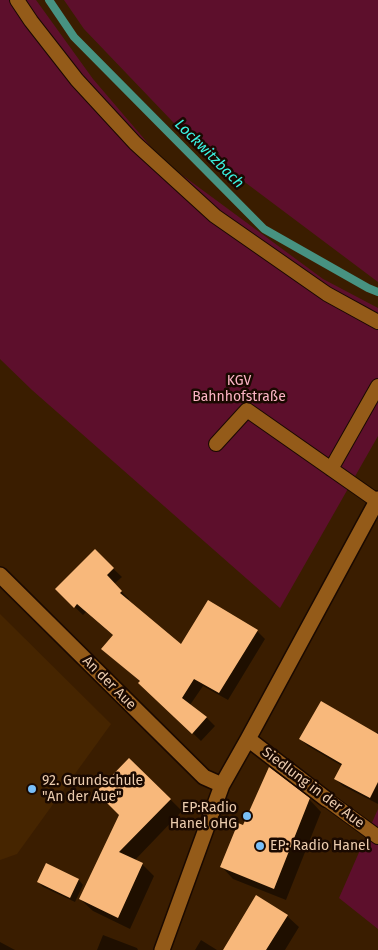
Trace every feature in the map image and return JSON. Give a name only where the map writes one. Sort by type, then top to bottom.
[{"type":"street","points":[[162,950],[222,785],[378,500]]},
{"type":"street","name":"An der Aue","points":[[0,575],[204,777],[222,785]]},
{"type":"street","name":"Siedlung in der Aue","points":[[248,739],[326,799]]},
{"type":"lane","points":[[17,0],[77,80],[134,143],[215,216],[327,294],[378,322]]},
{"type":"lane","points":[[331,469],[378,386]]},
{"type":"lane","points":[[216,444],[247,410],[378,500]]},
{"type":"lane","name":"Siedlung in der Aue","points":[[326,799],[378,836]]},
{"type":"shaded area","name":"92. Grundschule \"An der Aue\"","points":[[0,614],[111,724],[17,854],[0,860]]},
{"type":"green space","name":"KGV Bahnhofstraße","points":[[0,0],[36,0],[93,79],[163,161],[323,279],[378,308],[378,436],[280,608],[32,390],[0,359]]},
{"type":"green space","points":[[64,0],[378,0],[378,282],[194,144],[84,29]]},
{"type":"green space","points":[[378,809],[378,929],[339,898]]},
{"type":"building","points":[[95,549],[114,568],[107,575],[122,591],[120,593],[181,644],[208,600],[258,630],[219,693],[194,679],[182,698],[207,717],[192,734],[138,683],[140,681],[101,649],[113,635],[77,604],[74,608],[55,589]]},
{"type":"building","points":[[321,701],[378,734],[378,782],[370,798],[334,779],[342,764],[299,739]]},
{"type":"building","points":[[129,758],[171,799],[119,852],[143,863],[118,918],[79,899],[119,815],[96,792]]},
{"type":"building","name":"EP: Radio Hanel","points":[[269,767],[310,798],[274,889],[220,867],[238,823],[243,825]]},
{"type":"building","points":[[46,863],[79,879],[70,898],[37,882]]},
{"type":"building","points":[[256,895],[288,915],[266,950],[223,950]]},
{"type":"waterway","name":"Lockwitzbach","points":[[49,0],[74,37],[264,229],[378,292]]},
{"type":"place","name":"92. Grundschule \"An der Aue\"","points":[[32,789]]},
{"type":"place","name":"EP:Radio Hanel oHG","points":[[247,816]]},
{"type":"place","name":"EP: Radio Hanel","points":[[260,846]]}]
